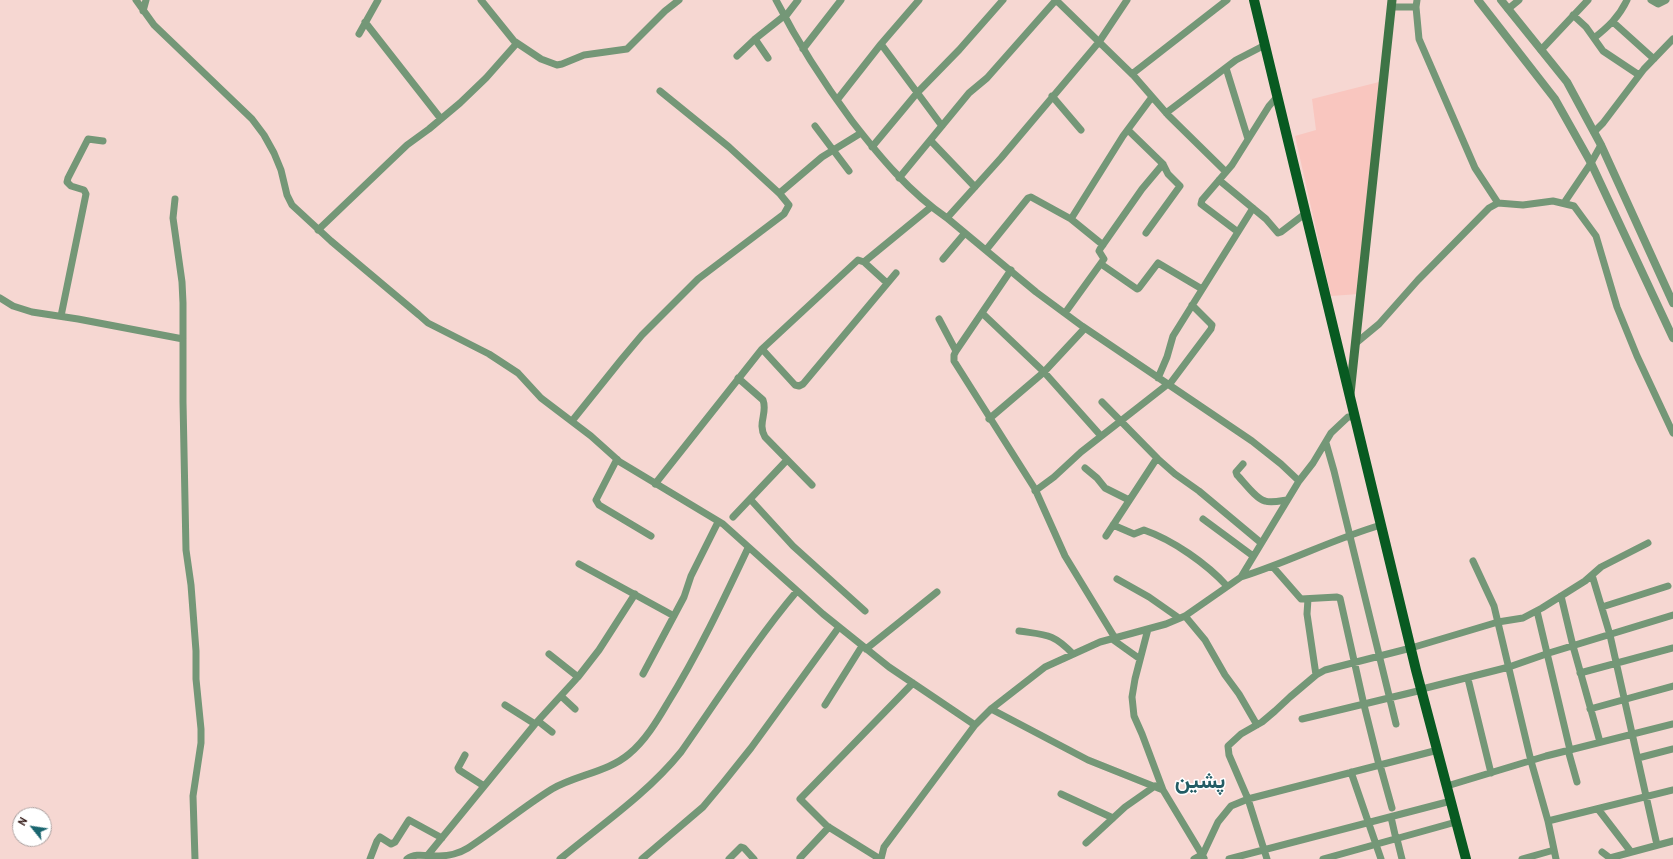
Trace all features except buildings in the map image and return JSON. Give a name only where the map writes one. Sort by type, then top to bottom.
[{"type":"main road","points":[[1254,0],[1411,648],[1466,859]]},
{"type":"main road","points":[[1350,395],[1392,4]]},
{"type":"street","points":[[143,11],[146,0]]},
{"type":"street","points":[[359,34],[378,0]]},
{"type":"street","points":[[482,0],[517,43],[541,59],[557,65],[584,55],[627,49],[665,11],[679,0]]},
{"type":"street","points":[[776,0],[802,49],[837,100],[872,147],[899,178],[931,207],[966,233],[1036,292],[1085,328],[1252,441],[1281,464],[1299,481]]},
{"type":"street","points":[[737,56],[755,39],[784,16],[798,0]]},
{"type":"street","points":[[802,49],[841,0]]},
{"type":"street","points":[[837,100],[881,44],[919,0]]},
{"type":"street","points":[[872,147],[917,93],[959,50],[1003,0]]},
{"type":"street","points":[[899,178],[969,93],[987,78],[1056,0],[1132,74],[1166,113],[1226,172]]},
{"type":"street","points":[[947,218],[1099,42],[1127,0]]},
{"type":"street","points":[[1132,74],[1227,0]]},
{"type":"street","points":[[1478,0],[1555,99],[1591,163],[1673,338]]},
{"type":"street","points":[[1501,0],[1567,82],[1601,146],[1673,303]]},
{"type":"street","points":[[1508,9],[1519,0]]},
{"type":"street","points":[[1541,50],[1588,0]]},
{"type":"street","points":[[1594,38],[1613,22],[1622,11],[1627,0]]},
{"type":"street","points":[[1651,0],[1658,4],[1666,0]]},
{"type":"street","points":[[138,1],[143,11],[154,25],[252,119],[264,135],[274,153],[281,170],[287,195],[292,205],[318,230],[428,323],[506,364],[524,379],[541,398],[572,421],[617,459],[718,522],[839,627],[889,667],[975,725]]},
{"type":"street","points":[[1392,4],[1417,4],[1419,39],[1475,168],[1498,203]]},
{"type":"street","points":[[1573,15],[1586,27],[1603,51],[1639,75]]},
{"type":"street","points":[[365,22],[441,119]]},
{"type":"street","points":[[1613,22],[1654,59]]},
{"type":"street","points":[[755,39],[768,58]]},
{"type":"street","points":[[1594,132],[1603,123],[1639,75],[1673,39]]},
{"type":"street","points":[[318,230],[407,145],[441,119],[486,78],[517,43]]},
{"type":"street","points":[[881,44],[942,126]]},
{"type":"street","points":[[1166,113],[1236,60],[1265,45]]},
{"type":"street","points":[[1226,68],[1248,139]]},
{"type":"street","points":[[572,421],[625,355],[698,279],[784,214],[789,205],[780,194],[729,147],[660,91]]},
{"type":"street","points":[[1052,96],[1081,130]]},
{"type":"street","points":[[1071,219],[1128,130],[1152,97]]},
{"type":"street","points":[[1238,232],[1201,204],[1202,200],[1226,172],[1269,106],[1278,97]]},
{"type":"street","points":[[815,126],[849,171]]},
{"type":"street","points":[[1128,130],[1162,164],[1168,174],[1180,186],[1146,233]]},
{"type":"street","points":[[780,194],[822,156],[861,133]]},
{"type":"street","points":[[61,316],[86,194],[84,190],[71,186],[67,182],[88,139],[103,141]]},
{"type":"street","points":[[931,141],[975,187]]},
{"type":"street","points":[[1564,203],[1601,146]]},
{"type":"street","points":[[1065,313],[1104,259],[1099,252],[1102,246],[1142,189],[1162,164]]},
{"type":"street","points":[[1219,180],[1253,208],[1278,233],[1306,213]]},
{"type":"street","points":[[986,250],[1028,198],[1031,197],[1071,219],[1102,246]]},
{"type":"street","points":[[175,199],[173,218],[182,282],[186,550],[191,585],[196,651],[196,679],[201,730],[201,743],[193,796],[195,859]]},
{"type":"street","points":[[1356,343],[1379,324],[1418,280],[1489,208],[1498,203],[1523,205],[1553,201],[1564,203],[1574,206],[1596,236],[1617,307],[1637,356],[1673,433]]},
{"type":"street","points":[[864,262],[931,207]]},
{"type":"street","points":[[1158,378],[1167,357],[1173,336],[1253,208]]},
{"type":"street","points":[[944,259],[966,233]]},
{"type":"street","points":[[655,484],[762,349],[858,260],[864,262],[888,283]]},
{"type":"street","points":[[1101,264],[1137,289],[1158,263],[1202,289]]},
{"type":"street","points":[[1011,270],[956,351],[954,361],[1035,491],[1065,556],[1113,638],[1140,659]]},
{"type":"street","points":[[762,349],[795,385],[799,386],[803,384],[896,273]]},
{"type":"street","points":[[0,298],[13,306],[32,312],[183,339]]},
{"type":"street","points":[[1035,491],[1054,477],[1061,469],[1101,436],[1168,385],[1211,329],[1212,325],[1192,305]]},
{"type":"street","points":[[982,313],[1044,372],[1101,436]]},
{"type":"street","points":[[940,319],[956,351]]},
{"type":"street","points":[[989,419],[1044,372],[1085,328]]},
{"type":"street","points":[[738,378],[763,400],[762,432],[765,437],[812,485]]},
{"type":"street","points":[[1102,402],[1157,458],[1260,542]]},
{"type":"street","points":[[1241,577],[1260,542],[1299,481],[1313,463],[1331,433],[1348,417],[1355,417]]},
{"type":"street","points":[[1326,443],[1396,724]]},
{"type":"street","points":[[1106,536],[1157,458]]},
{"type":"street","points":[[617,459],[596,500],[600,505],[651,536]]},
{"type":"street","points":[[733,517],[788,460]]},
{"type":"street","points":[[1243,464],[1236,472],[1237,475],[1258,497],[1268,502],[1287,500]]},
{"type":"street","points":[[1086,468],[1105,488],[1130,500]]},
{"type":"street","points":[[750,499],[793,546],[865,611]]},
{"type":"street","points":[[1203,519],[1253,556]]},
{"type":"street","points":[[643,674],[686,592],[691,576],[718,522]]},
{"type":"street","points":[[1113,525],[1134,534],[1144,530],[1174,544],[1214,574],[1227,586]]},
{"type":"street","points":[[913,683],[801,797],[801,802],[829,827],[880,859],[884,847],[975,725],[991,709],[1045,667],[1100,642],[1166,624],[1182,617],[1241,577],[1273,567],[1350,535],[1381,526]]},
{"type":"street","points":[[1267,859],[1248,799],[1229,755],[1228,749],[1233,740],[1257,725],[1316,675],[1325,670],[1411,648],[1498,622],[1523,618],[1561,596],[1601,567],[1648,543]]},
{"type":"street","points":[[407,859],[411,856],[440,856],[466,849],[552,789],[606,767],[630,754],[659,717],[679,685],[712,623],[748,548]]},
{"type":"street","points":[[1473,561],[1494,606],[1531,761],[1548,821],[1556,859]]},
{"type":"street","points":[[579,564],[674,616]]},
{"type":"street","points":[[1273,567],[1301,599],[1340,598],[1364,705],[1392,808]]},
{"type":"street","points":[[1592,575],[1610,635],[1657,845]]},
{"type":"street","points":[[1117,579],[1182,617],[1205,640],[1225,675],[1239,694],[1257,725]]},
{"type":"street","points":[[1602,607],[1668,586]]},
{"type":"street","points":[[560,859],[648,787],[670,766],[752,647],[797,591]]},
{"type":"street","points":[[825,705],[864,647],[937,592]]},
{"type":"street","points":[[427,856],[537,722],[578,677],[599,650],[635,594]]},
{"type":"street","points":[[1561,596],[1572,646],[1600,742]]},
{"type":"street","points":[[1308,599],[1307,614],[1316,675]]},
{"type":"street","points":[[1537,611],[1577,782]]},
{"type":"street","points":[[1302,719],[1468,679],[1673,615]]},
{"type":"street","points":[[642,859],[703,807],[751,748],[839,627]]},
{"type":"street","points":[[1148,629],[1132,697],[1134,716],[1163,790],[1203,857]]},
{"type":"street","points":[[1019,631],[1045,635],[1058,639],[1073,654]]},
{"type":"street","points":[[1580,673],[1673,648]]},
{"type":"street","points":[[549,654],[578,677]]},
{"type":"street","points":[[1468,679],[1491,773]]},
{"type":"street","points":[[1590,709],[1673,686]]},
{"type":"street","points":[[561,696],[575,709]]},
{"type":"street","points":[[505,705],[552,732]]},
{"type":"street","points":[[991,709],[1088,760],[1163,790]]},
{"type":"street","points":[[1447,786],[1569,750],[1673,724]]},
{"type":"street","points":[[1638,758],[1673,749]]},
{"type":"street","points":[[1203,857],[1218,822],[1231,806],[1248,799],[1438,750]]},
{"type":"street","points":[[466,755],[458,768],[459,770],[484,786]]},
{"type":"street","points":[[1351,772],[1381,859]]},
{"type":"street","points":[[1086,843],[1125,807],[1155,786]]},
{"type":"street","points":[[1548,821],[1673,790]]},
{"type":"street","points":[[1062,794],[1113,818]]},
{"type":"street","points":[[1229,859],[1451,801]]},
{"type":"street","points":[[1598,809],[1631,852]]},
{"type":"street","points":[[1391,817],[1402,859]]},
{"type":"street","points":[[370,859],[377,840],[380,837],[391,844],[395,842],[409,820],[442,838]]},
{"type":"street","points":[[1323,859],[1456,822]]},
{"type":"street","points":[[800,858],[829,827]]},
{"type":"street","points":[[1602,852],[1610,858],[1673,841]]},
{"type":"street","points":[[729,859],[741,847],[744,848],[754,859]]},
{"type":"street","points":[[1522,859],[1554,850]]},
{"type":"street","points":[[1194,859],[1203,857]]},
{"type":"shaded area","points":[[1379,82],[1359,294],[1331,296],[1295,136],[1316,130],[1312,99]]},
{"type":"district","name":"پشین","points":[[1200,782]]}]
